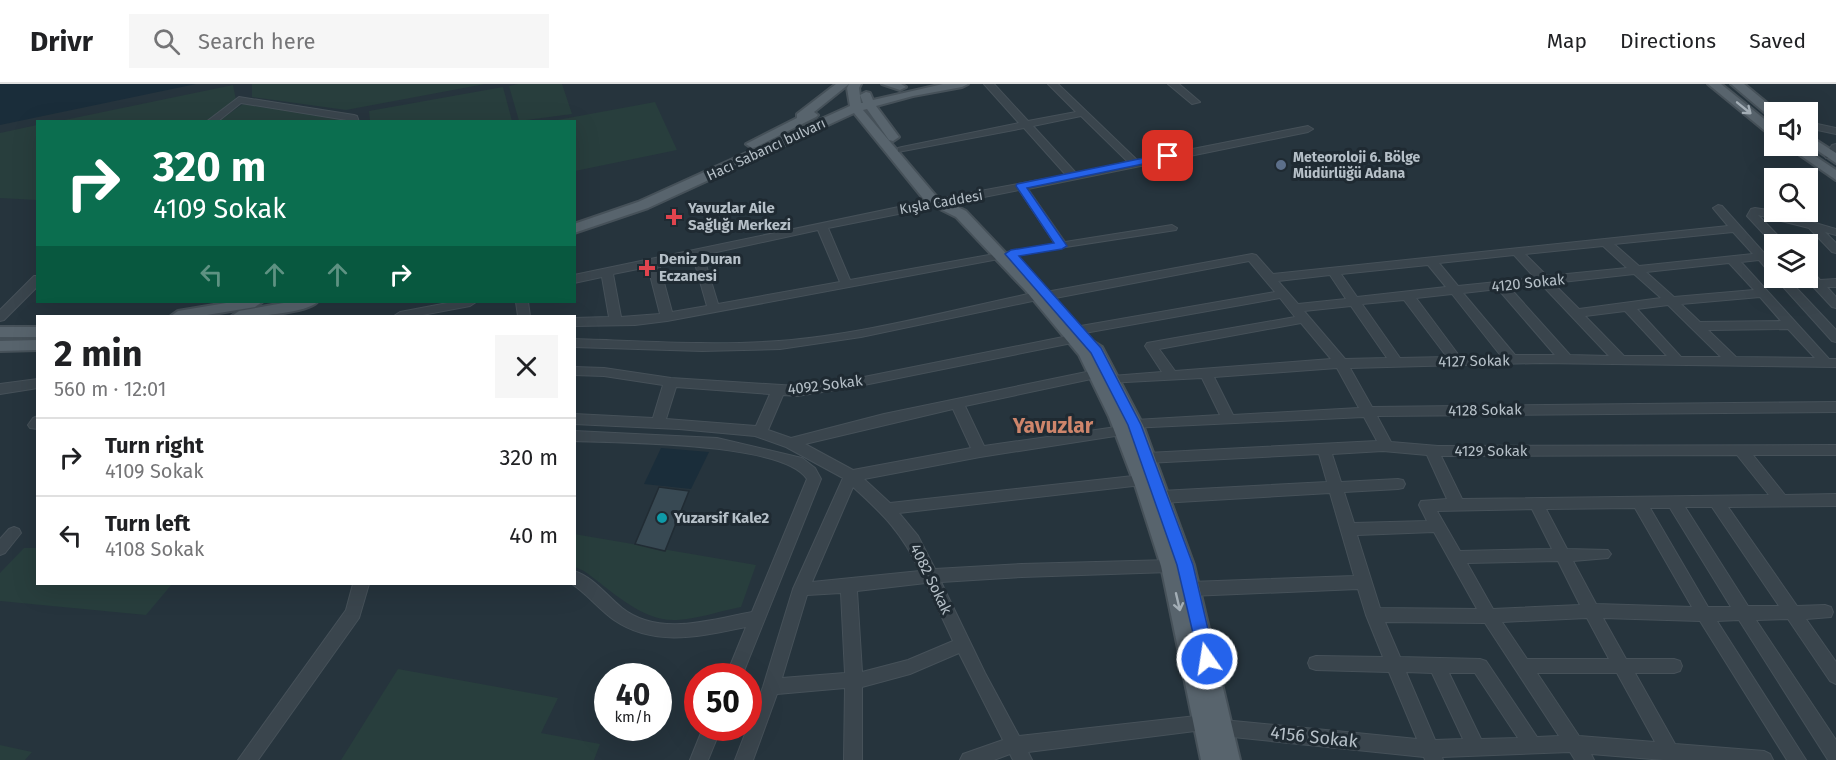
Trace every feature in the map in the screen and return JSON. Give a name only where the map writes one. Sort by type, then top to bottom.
[{"type":"main road","points":[[782,129],[843,84]]},
{"type":"main road","points":[[888,84],[900,87]]},
{"type":"main road","name":"Hacı Sabancı bulvarı","points":[[576,217],[635,197],[782,129],[861,96],[920,84]]},
{"type":"main road","name":"Hacı Sabancı bulvarı","points":[[576,228],[643,205],[822,123],[861,96],[962,84]]},
{"type":"main road","points":[[1714,84],[1764,124]]},
{"type":"main road","points":[[1737,84],[1764,107]]},
{"type":"main road","points":[[861,96],[868,123],[931,199],[944,202]]},
{"type":"main road","points":[[861,96],[944,202],[961,214],[1006,255],[1076,335],[1096,374],[1147,458],[1185,565],[1229,760]]},
{"type":"main road","points":[[822,123],[851,119],[868,123]]},
{"type":"main road","points":[[1818,145],[1834,154]]},
{"type":"main road","points":[[1807,156],[1836,176]]},
{"type":"main road","points":[[184,315],[250,303]]},
{"type":"main road","points":[[241,315],[305,303]]},
{"type":"main road","points":[[0,346],[8,332],[36,332]]},
{"type":"main road","points":[[1076,335],[1097,351],[1112,380],[1129,428],[1142,480],[1170,566],[1212,760]]},
{"type":"main road","points":[[0,346],[36,345]]},
{"type":"street","points":[[989,84],[1073,176]]},
{"type":"street","points":[[1053,84],[1134,163]]},
{"type":"street","points":[[1173,84],[1195,102]]},
{"type":"street","points":[[213,120],[239,100],[354,118],[354,120]]},
{"type":"street","points":[[902,150],[1083,113]]},
{"type":"street","points":[[1818,127],[1836,131]]},
{"type":"street","name":"Kışla Caddesi","points":[[576,279],[822,226],[1308,129]]},
{"type":"street","points":[[1021,186],[1062,246]]},
{"type":"street","points":[[1718,208],[1764,259]]},
{"type":"street","points":[[1770,234],[1752,216],[1755,211],[1770,213],[1836,232]]},
{"type":"street","points":[[1811,224],[1836,250]]},
{"type":"street","points":[[822,226],[846,283]]},
{"type":"street","points":[[576,322],[667,317],[846,283],[1172,228]]},
{"type":"street","points":[[1270,278],[1736,228]]},
{"type":"street","points":[[1605,242],[1671,301],[1733,362]]},
{"type":"street","points":[[1517,252],[1621,360]]},
{"type":"street","points":[[697,253],[714,309]]},
{"type":"street","name":"4120 Sokak","points":[[1295,308],[1761,256]]},
{"type":"street","points":[[576,343],[702,347],[780,345],[861,333],[1252,257],[1341,363],[1387,446]]},
{"type":"street","points":[[1732,259],[1792,325],[1831,363]]},
{"type":"street","points":[[1431,261],[1512,360]]},
{"type":"street","points":[[653,262],[667,317]]},
{"type":"street","points":[[1333,271],[1396,362]]},
{"type":"street","points":[[607,272],[616,321]]},
{"type":"street","points":[[0,317],[36,281]]},
{"type":"street","points":[[1818,284],[1836,283]]},
{"type":"street","points":[[1818,285],[1836,304]]},
{"type":"street","points":[[1502,286],[1567,360]]},
{"type":"street","points":[[1790,288],[1836,338]]},
{"type":"street","points":[[1577,313],[1671,301],[1764,293]]},
{"type":"street","name":"4092 Sokak","points":[[576,371],[604,372],[671,382],[797,392],[854,383],[1076,335],[1284,294]]},
{"type":"street","points":[[1408,296],[1457,361]]},
{"type":"street","points":[[411,315],[432,313],[467,303]]},
{"type":"street","points":[[1627,306],[1678,361]]},
{"type":"street","points":[[1172,376],[1151,346],[1304,319]]},
{"type":"street","points":[[1697,326],[1792,325]]},
{"type":"street","name":"4127 Sokak","points":[[1112,380],[1341,363],[1512,360],[1831,363]]},
{"type":"street","points":[[792,443],[884,419],[1096,374]]},
{"type":"street","points":[[1206,374],[1228,419]]},
{"type":"street","points":[[658,423],[671,382]]},
{"type":"street","points":[[0,389],[36,383]]},
{"type":"street","points":[[760,432],[778,390]]},
{"type":"street","points":[[957,403],[980,452]]},
{"type":"street","name":"4128 Sokak","points":[[851,476],[1129,428],[1228,419],[1369,411],[1836,407]]},
{"type":"street","name":"4082 Sokak","points":[[576,419],[658,423],[760,432],[792,443],[851,476],[887,508],[913,540],[1018,752]]},
{"type":"street","points":[[576,436],[717,443],[797,462],[810,472],[814,480],[739,663]]},
{"type":"street","name":"4129 Sokak","points":[[1147,458],[1387,446],[1432,451],[1836,450]]},
{"type":"street","points":[[1324,449],[1374,615],[1433,755]]},
{"type":"street","points":[[1741,450],[1781,500]]},
{"type":"street","points":[[1432,451],[1456,504]]},
{"type":"street","points":[[744,760],[771,687],[801,590],[851,476]]},
{"type":"street","points":[[887,508],[1142,480]]},
{"type":"street","points":[[1161,497],[1398,484]]},
{"type":"street","points":[[1585,760],[1489,616],[1458,557],[1426,505],[1836,500]]},
{"type":"street","points":[[1716,501],[1836,676]]},
{"type":"street","points":[[1639,502],[1704,614],[1797,760]]},
{"type":"street","points":[[1674,502],[1836,756]]},
{"type":"street","points":[[1536,503],[1591,611],[1671,754]]},
{"type":"street","points":[[1349,529],[1439,526]]},
{"type":"street","points":[[0,549],[7,533]]},
{"type":"street","points":[[1458,557],[1603,554]]},
{"type":"street","points":[[801,590],[849,587],[930,576],[1004,571],[1170,566]]},
{"type":"street","points":[[576,579],[624,618],[656,630],[694,631],[758,618]]},
{"type":"street","points":[[1190,589],[1363,582]]},
{"type":"street","points":[[247,760],[354,613],[361,585]]},
{"type":"street","points":[[849,587],[854,681],[853,760]]},
{"type":"street","points":[[1374,615],[1489,616],[1591,611],[1704,614],[1825,612]]},
{"type":"street","points":[[771,687],[854,681],[910,668],[963,644]]},
{"type":"street","points":[[1316,663],[1480,666],[1532,744]]},
{"type":"street","points":[[1437,665],[1476,747]]},
{"type":"street","points":[[1524,666],[1674,666]]},
{"type":"street","points":[[969,760],[1205,723]]},
{"type":"street","name":"4156 Sokak","points":[[1223,728],[1433,755],[1476,747],[1574,744],[1671,754],[1764,760]]},
{"type":"street","points":[[699,760],[707,741]]},
{"type":"green space","points":[[252,84],[485,84],[346,110],[252,97]]},
{"type":"green space","points":[[562,84],[572,114],[519,120],[509,86]]},
{"type":"green space","points":[[233,85],[236,100],[207,120],[65,120]]},
{"type":"green space","points":[[503,87],[512,120],[370,120],[369,111]]},
{"type":"green space","points":[[655,102],[677,150],[576,171],[576,120],[557,120]]},
{"type":"green space","points":[[243,104],[348,120],[220,120]]},
{"type":"green space","points":[[36,125],[36,200],[0,198],[0,133]]},
{"type":"green space","points":[[576,534],[756,565],[741,607],[677,620],[652,616],[639,610],[576,567]]},
{"type":"green space","points":[[24,548],[36,548],[36,585],[171,585],[146,615],[0,601],[0,573]]},
{"type":"green space","points":[[398,669],[558,698],[541,733],[600,744],[594,760],[341,760]]},
{"type":"green space","points":[[0,745],[32,752],[25,760],[0,760]]},
{"type":"water","points":[[0,84],[196,84],[0,125]]},
{"type":"water","points":[[661,448],[709,452],[691,489],[644,484]]},
{"type":"building","name":"Yuzarsif Kale2","points":[[659,487],[689,491],[665,551],[635,544]]},
{"type":"place","name":"Meteoroloji 6. Bölge Müdürlüğü Adana","points":[[1281,165]]},
{"type":"place","name":"Yavuzlar Aile Sağlığı Merkezi","points":[[674,217]]},
{"type":"place","name":"Deniz Duran Eczanesi","points":[[647,268]]},
{"type":"place","name":"Yuzarsif Kale2","points":[[662,518]]},
{"type":"district","name":"Yavuzlar","points":[[1053,426]]},
{"type":"route","points":[[1168,156],[1021,186],[1062,246],[1011,254],[1041,285],[1097,351],[1135,425],[1185,565],[1207,659]]}]
